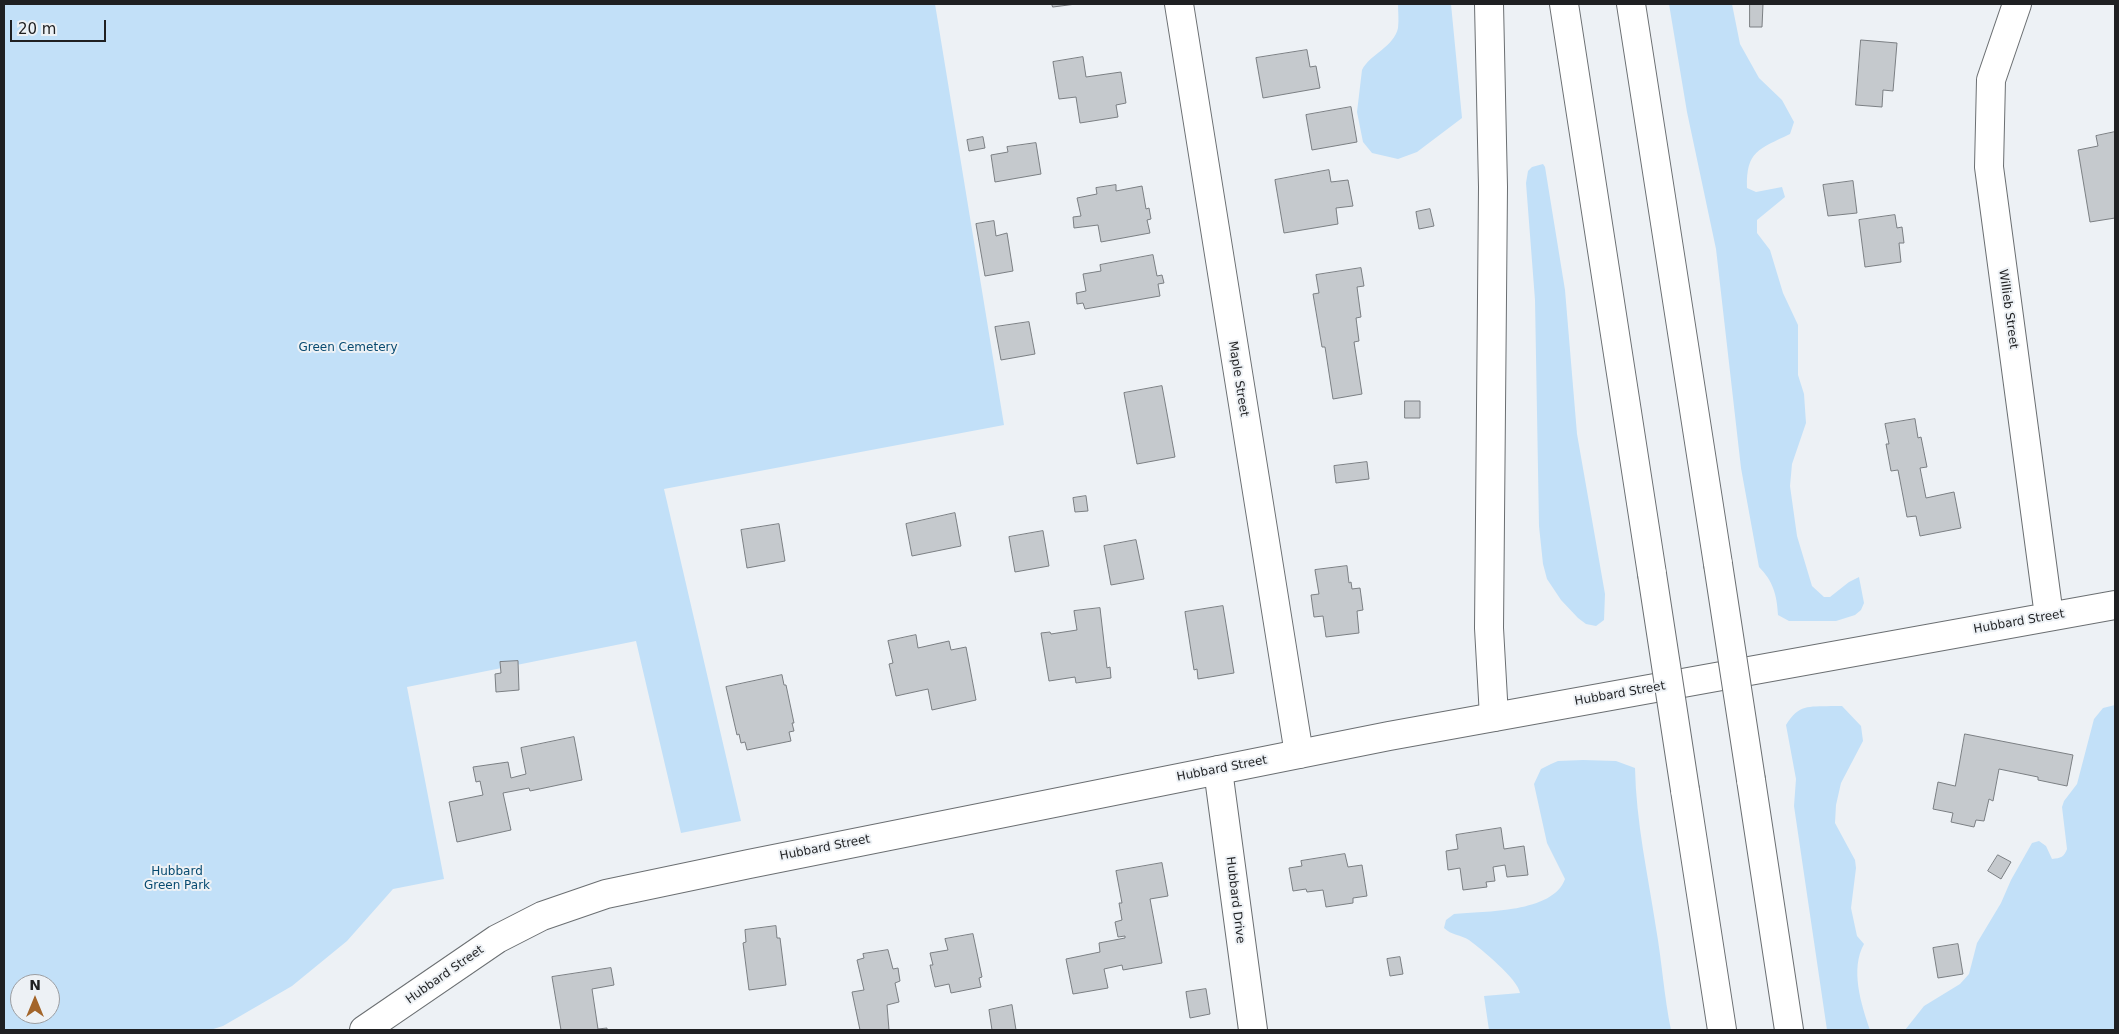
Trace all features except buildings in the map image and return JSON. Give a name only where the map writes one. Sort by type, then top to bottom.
[{"type":"main road","name":"Maple Street","points":[[1179,4],[1242,411],[1299,754]]},
{"type":"main road","points":[[1488,4],[1493,187],[1489,646],[1494,717]]},
{"type":"main road","points":[[1564,4],[1722,1030]]},
{"type":"main road","points":[[1631,4],[1789,1030]]},
{"type":"main road","name":"Willieb Street","points":[[2017,4],[1992,80],[1989,167],[2049,616]]},
{"type":"main road","name":"Hubbard Street","points":[[364,1030],[497,940],[527,923],[574,904],[651,884],[1299,754],[2115,605]]},
{"type":"main road","name":"Hubbard Drive","points":[[1218,770],[1253,1030]]},
{"type":"green space","name":"Green Cemetery","points":[[4,4],[935,4],[1004,425],[664,489],[741,821],[681,833],[636,641],[407,687],[444,879],[393,889],[347,941],[292,986],[223,1026],[210,1030],[4,1030]]},
{"type":"green space","points":[[1398,4],[1451,4],[1462,118],[1417,152],[1398,159],[1372,153],[1363,142],[1357,112],[1362,70],[1370,59],[1396,35],[1398,28]]},
{"type":"green space","points":[[1669,4],[1732,4],[1740,44],[1759,78],[1782,100],[1794,122],[1790,134],[1756,153],[1749,166],[1747,188],[1756,192],[1782,187],[1785,197],[1757,220],[1757,233],[1770,250],[1783,293],[1798,325],[1798,375],[1804,394],[1806,423],[1792,464],[1790,486],[1797,536],[1812,586],[1824,597],[1830,597],[1849,582],[1859,577],[1864,603],[1861,610],[1855,615],[1836,621],[1789,621],[1778,615],[1777,601],[1773,589],[1768,578],[1759,567],[1741,468],[1716,249],[1687,112]]},
{"type":"green space","points":[[1543,164],[1565,290],[1577,434],[1605,594],[1604,620],[1596,626],[1586,624],[1561,600],[1547,579],[1543,564],[1539,526],[1535,300],[1526,183],[1528,171],[1532,167]]},
{"type":"green space","points":[[2115,705],[2115,1030],[1905,1030],[1924,1006],[1960,984],[1969,974],[1977,943],[2001,903],[2011,880],[2032,843],[2039,841],[2046,846],[2052,859],[2060,858],[2065,854],[2067,849],[2062,807],[2064,801],[2077,784],[2094,719],[2103,708]]},
{"type":"green space","points":[[1842,706],[1861,726],[1863,741],[1841,783],[1836,805],[1835,823],[1855,860],[1856,868],[1851,908],[1857,936],[1864,944],[1860,954],[1857,975],[1860,998],[1870,1030],[1827,1030],[1794,806],[1796,779],[1786,725],[1795,713],[1805,708]]},
{"type":"green space","points":[[1558,761],[1616,761],[1635,768],[1640,828],[1671,1030],[1489,1030],[1484,996],[1520,993],[1518,987],[1506,972],[1475,944],[1444,928],[1446,920],[1454,914],[1500,911],[1533,904],[1547,898],[1558,890],[1565,879],[1547,843],[1534,784],[1541,769],[1551,764]]},
{"type":"park label","name":"Hubbard Green Park","points":[[177,879]]}]
